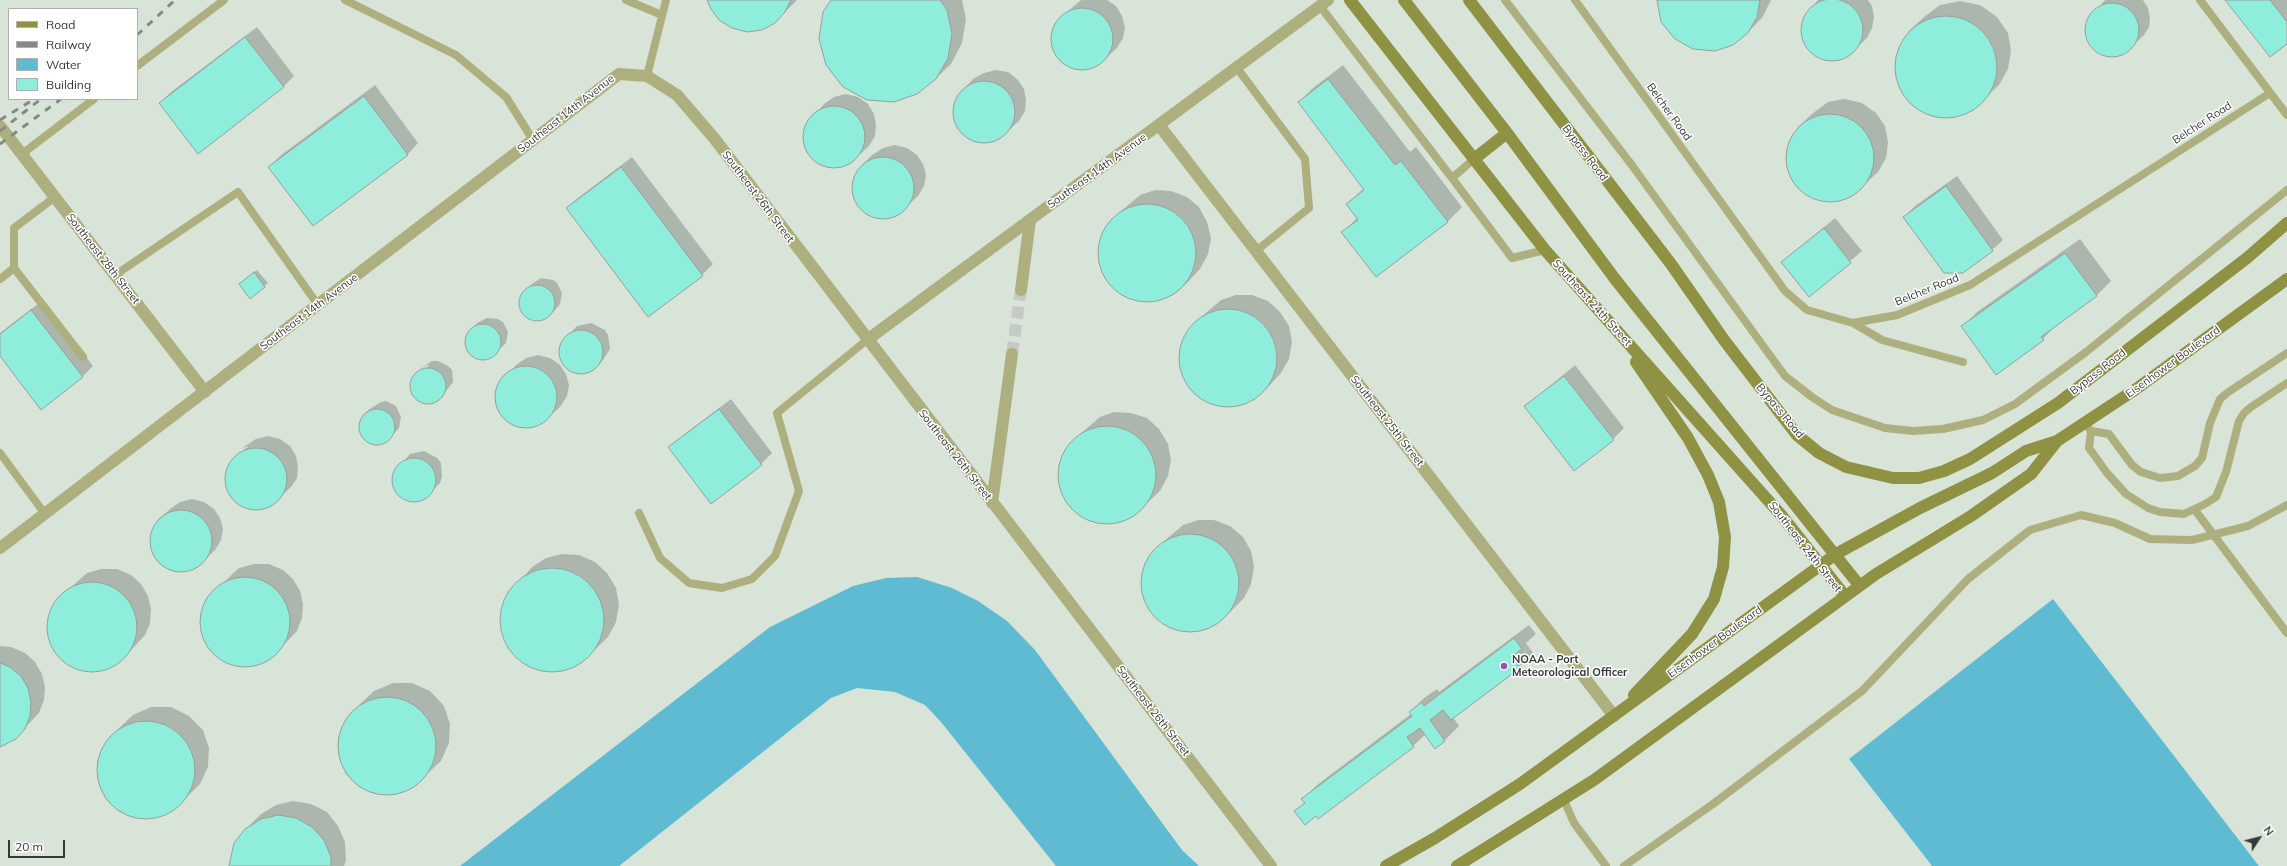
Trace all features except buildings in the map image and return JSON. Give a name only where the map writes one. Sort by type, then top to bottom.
[{"type":"street","name":"Southeast 24th Street","points":[[1350,0],[1545,250],[1782,516],[1845,596]]},
{"type":"street","name":"Southeast 24th Street","points":[[1404,0],[1508,133],[1615,279],[1836,554],[1859,585]]},
{"type":"street","name":"Bypass Road","points":[[1468,0],[1671,264],[1724,340],[1797,435],[1819,453],[1846,467],[1893,478],[1919,478],[1944,471],[1970,459],[2058,404],[2246,258],[2287,223]]},
{"type":"street","name":"Southeast 14th Avenue","points":[[867,340],[1324,3]]},
{"type":"street","name":"Southeast 14th Avenue","points":[[0,548],[619,74]]},
{"type":"street","name":"Southeast 26th Street","points":[[619,74],[647,76],[677,95],[714,138],[867,340],[1271,866]]},
{"type":"street","name":"Southeast 25th Street","points":[[1159,125],[1614,716]]},
{"type":"street","name":"Southeast 28th Street","points":[[0,126],[205,392]]},
{"type":"street","points":[[1474,159],[1508,133]]},
{"type":"street","points":[[1021,290],[1030,220]]},
{"type":"street","name":"Eisenhower Boulevard","points":[[1386,866],[1435,838],[1520,784],[1836,554],[1920,508],[1992,473],[2026,451],[2057,441],[2088,427],[2287,279]]},
{"type":"street","points":[[1610,323],[1688,438],[1708,475],[1719,502],[1725,537],[1723,567],[1714,599],[1692,634],[1614,716]]},
{"type":"street","points":[[992,503],[1012,354]]},
{"type":"street","name":"Eisenhower Boulevard","points":[[1457,866],[1564,800],[1670,726],[1859,585],[1972,516],[2031,474],[2057,441]]},
{"type":"lane","points":[[138,65],[224,0]]},
{"type":"lane","points":[[346,0],[456,56],[506,97],[532,140]]},
{"type":"lane","points":[[626,0],[662,15]]},
{"type":"lane","points":[[647,76],[666,0]]},
{"type":"lane","points":[[1505,0],[1631,164],[1785,376],[1812,398],[1832,410],[1885,428],[1913,431],[1943,428],[1983,420],[2015,404],[2048,382],[2287,190]]},
{"type":"lane","name":"Belcher Road","points":[[1575,0],[1785,291],[1807,310],[1853,323],[1897,315],[1970,285],[2270,93]]},
{"type":"lane","points":[[2200,0],[2287,115]]},
{"type":"lane","points":[[1324,3],[1512,258],[1545,250]]},
{"type":"lane","points":[[1237,68],[1305,159],[1309,208],[1256,251]]},
{"type":"lane","points":[[22,154],[93,100]]},
{"type":"lane","points":[[1452,178],[1474,159]]},
{"type":"lane","points":[[115,275],[238,192],[318,305]]},
{"type":"lane","points":[[55,197],[14,228],[14,268],[83,357]]},
{"type":"lane","points":[[0,279],[14,268]]},
{"type":"lane","points":[[1853,323],[1882,340],[1963,362]]},
{"type":"lane","points":[[639,513],[660,558],[689,584],[722,588],[752,579],[775,556],[799,491],[777,413],[867,340]]},
{"type":"lane","points":[[2286,353],[2227,392],[2220,399],[2212,418],[2202,458],[2195,466],[2178,476],[2160,478],[2140,472],[2132,465],[2109,434],[2088,427],[2089,448],[2107,473],[2126,494],[2140,504],[2160,512],[2184,514],[2195,510],[2216,497],[2222,486],[2234,437],[2244,413],[2287,383]]},
{"type":"lane","points":[[0,452],[45,514]]},
{"type":"lane","points":[[1624,866],[1713,804],[1862,691],[1968,579],[2030,530],[2081,515],[2115,523],[2150,539],[2192,540],[2248,526],[2287,505]]},
{"type":"lane","points":[[2195,510],[2287,633]]},
{"type":"lane","points":[[1564,800],[1574,823],[1606,866]]},
{"type":"shaded area","points":[[0,0],[2287,0],[2287,866],[2259,866],[2053,600],[1849,759],[1932,866],[0,866]]},
{"type":"water","points":[[917,577],[952,588],[978,601],[1007,621],[1035,650],[1182,850],[1199,866],[1056,866],[941,722],[925,705],[895,692],[857,688],[831,698],[619,866],[460,866],[770,627],[853,586],[886,578]]},
{"type":"water","points":[[2053,599],[2259,866],[1932,866],[1849,759]]},
{"type":"tunnel","points":[[1012,354],[1021,290]]},
{"type":"railway","points":[[138,34],[175,0]]},
{"type":"railway","points":[[0,131],[40,100]]},
{"type":"railway","points":[[0,144],[60,100]]},
{"type":"railway","points":[[0,120],[31,101]]},
{"type":"place","name":"NOAA - Port Meteorological Officer","points":[[1504,666]]}]
